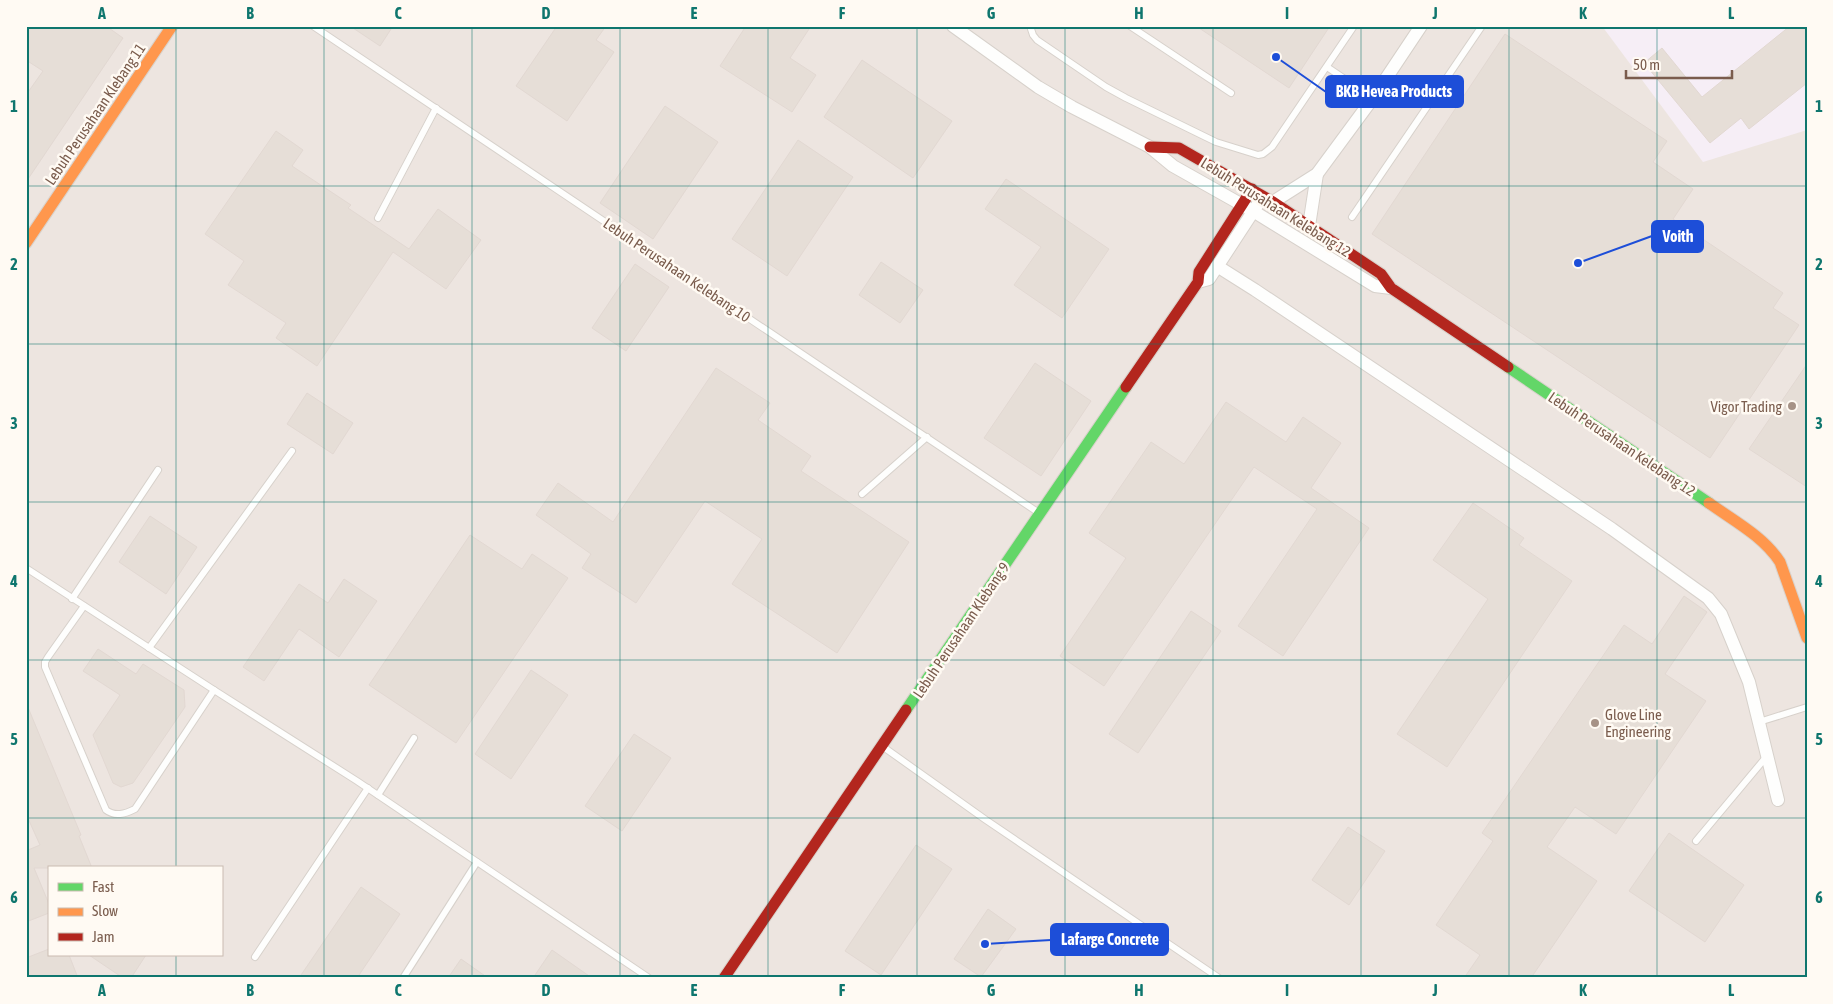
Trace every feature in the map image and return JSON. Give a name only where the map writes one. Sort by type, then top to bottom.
[{"type":"street","name":"Lebuh Perusahaan Klebang 11","points":[[28,236],[172,26]]},
{"type":"street","name":"Lebuh Perusahaan Kelebang 12","points":[[953,26],[1038,87],[1072,107],[1150,147],[1173,166],[1248,208],[1375,286],[1391,288]]},
{"type":"street","points":[[1309,226],[1316,174],[1373,98],[1421,26]]},
{"type":"street","name":"Lebuh Perusahaan Kelebang 12","points":[[1150,147],[1178,148],[1263,196],[1381,274],[1391,288],[1758,537],[1773,551],[1780,562],[1807,638]]},
{"type":"street","points":[[1263,196],[1316,174]]},
{"type":"street","name":"Lebuh Perusahaan Klebang 9","points":[[724,978],[1198,282],[1199,272],[1248,208],[1263,196]]},
{"type":"street","name":"Lebuh Perusahaan Klebang 9","points":[[1198,282],[1209,279],[1248,208]]},
{"type":"street","points":[[1217,266],[1612,529],[1708,598],[1721,614],[1749,682],[1778,800]]},
{"type":"lane","name":"Lebuh Perusahaan Kelebang 10","points":[[313,26],[1040,513]]},
{"type":"lane","points":[[1030,26],[1037,40],[1106,87],[1216,142],[1258,155],[1263,154],[1272,147],[1354,26]]},
{"type":"lane","points":[[1130,26],[1231,93]]},
{"type":"lane","points":[[1352,217],[1482,26]]},
{"type":"lane","points":[[1327,66],[1373,98]]},
{"type":"lane","points":[[378,218],[436,108]]},
{"type":"lane","points":[[862,494],[927,438]]},
{"type":"lane","points":[[149,648],[292,450]]},
{"type":"lane","points":[[72,599],[158,470]]},
{"type":"lane","points":[[26,568],[368,788],[649,978]]},
{"type":"lane","points":[[84,606],[48,657],[45,667],[106,810],[111,814],[116,815],[136,810],[214,690]]},
{"type":"lane","points":[[1759,722],[1807,707]]},
{"type":"lane","points":[[378,795],[414,738]]},
{"type":"lane","points":[[882,746],[986,820],[1219,978]]},
{"type":"lane","points":[[1696,841],[1768,755]]},
{"type":"lane","points":[[256,957],[368,788]]},
{"type":"lane","points":[[404,978],[477,862]]},
{"type":"shaded area","points":[[26,26],[1807,26],[1807,978],[26,978]]},
{"type":"shaded area","points":[[1602,26],[1807,26],[1807,130],[1703,162]]},
{"type":"building","points":[[26,26],[106,26],[123,38],[26,182],[26,95],[43,71],[26,60]]},
{"type":"building","points":[[350,26],[393,26],[380,46]]},
{"type":"building","points":[[557,26],[606,26],[596,40],[614,52],[567,121],[516,86]]},
{"type":"building","points":[[746,26],[811,26],[790,58],[816,75],[792,112],[720,66]]},
{"type":"building","points":[[1196,26],[1330,26],[1289,88]]},
{"type":"building","points":[[1790,26],[1807,26],[1807,83],[1749,129],[1741,118],[1710,143],[1644,63],[1662,48],[1702,97]]},
{"type":"building","points":[[1505,34],[1667,141],[1653,162],[1693,189],[1673,219],[1783,293],[1773,308],[1799,325],[1710,458],[1372,234]]},
{"type":"building","points":[[862,60],[952,121],[913,178],[824,117]]},
{"type":"building","points":[[665,106],[718,142],[653,239],[600,203]]},
{"type":"building","points":[[276,131],[303,150],[292,166],[351,205],[348,208],[409,249],[438,209],[481,240],[446,289],[393,252],[317,366],[276,338],[286,323],[228,285],[244,261],[205,234]]},
{"type":"building","points":[[798,140],[853,177],[787,276],[732,239]]},
{"type":"building","points":[[1006,179],[1109,249],[1062,318],[1014,285],[1041,247],[985,209]]},
{"type":"building","points":[[881,262],[923,290],[900,323],[859,295]]},
{"type":"building","points":[[635,264],[669,287],[626,351],[592,328]]},
{"type":"building","points":[[1035,363],[1091,401],[1041,476],[984,438]]},
{"type":"building","name":"Vigor Trading","points":[[1807,364],[1807,487],[1749,449]]},
{"type":"building","points":[[716,368],[770,403],[758,420],[811,456],[801,471],[909,542],[837,653],[732,584],[762,539],[705,501],[636,603],[582,568],[591,554],[536,515],[558,483],[613,522]]},
{"type":"building","points":[[307,393],[353,423],[333,454],[287,424]]},
{"type":"building","points":[[1226,402],[1286,442],[1303,417],[1341,443],[1311,488],[1369,528],[1283,656],[1238,626],[1317,509],[1254,467],[1104,686],[1060,656],[1126,558],[1089,533],[1151,442],[1184,464]]},
{"type":"building","points":[[1473,503],[1524,538],[1519,545],[1572,581],[1447,767],[1397,734],[1488,599],[1433,560]]},
{"type":"building","points":[[150,516],[197,547],[166,594],[119,562]]},
{"type":"building","points":[[470,535],[522,569],[532,554],[568,578],[456,743],[369,685]]},
{"type":"building","points":[[344,579],[377,601],[339,657],[299,629],[264,681],[243,667],[299,584],[328,603]]},
{"type":"building","points":[[1684,596],[1707,612],[1665,674],[1706,701],[1616,834],[1575,807],[1547,847],[1597,881],[1531,978],[1464,978],[1480,955],[1436,925],[1493,841],[1482,833],[1624,625],[1652,644]]},
{"type":"building","points":[[1191,611],[1221,631],[1138,753],[1109,734]]},
{"type":"building","points":[[98,649],[136,674],[143,664],[184,690],[185,707],[133,783],[121,787],[113,783],[93,735],[120,695],[83,671]]},
{"type":"building","points":[[531,670],[568,695],[511,779],[475,754]]},
{"type":"building","points":[[27,705],[81,835],[79,836],[91,866],[48,866],[48,868],[34,868],[48,902],[48,913],[26,922],[26,849],[28,850],[40,845],[26,814]]},
{"type":"building","points":[[634,734],[671,758],[622,831],[585,806]]},
{"type":"building","points":[[1348,827],[1385,851],[1349,905],[1312,880]]},
{"type":"building","points":[[1669,833],[1744,885],[1705,942],[1629,891]]},
{"type":"building","points":[[916,845],[952,869],[881,975],[845,951]]},
{"type":"building","points":[[361,887],[400,914],[357,978],[299,978]]},
{"type":"building","points":[[988,909],[1016,929],[981,977],[954,959]]},
{"type":"building","points":[[48,949],[48,956],[69,956],[78,978],[26,978],[26,958]]},
{"type":"building","points":[[552,950],[592,978],[533,978]]},
{"type":"building","points":[[90,956],[145,956],[131,978],[123,978]]},
{"type":"building","points":[[461,959],[488,978],[448,978]]},
{"type":"traffic: fast","points":[[1508,367],[1709,503]]},
{"type":"traffic: fast","points":[[906,710],[1126,387]]},
{"type":"traffic: slow","points":[[26,243],[172,26]]},
{"type":"traffic: slow","points":[[1709,503],[1757,537],[1780,562],[1807,638]]},
{"type":"traffic: jam","points":[[1150,147],[1179,148],[1273,202],[1381,274],[1391,288],[1508,367]]},
{"type":"traffic: jam","points":[[1126,387],[1198,282],[1199,272],[1252,189]]},
{"type":"traffic: jam","points":[[724,978],[906,710]]},
{"type":"place","name":"BKB Hevea Products","points":[[1276,57]]},
{"type":"place","name":"Voith","points":[[1578,263]]},
{"type":"place","name":"Vigor Trading","points":[[1792,406]]},
{"type":"place","name":"Glove Line Engineering","points":[[1595,723]]},
{"type":"place","name":"Lafarge Concrete","points":[[985,944]]}]
